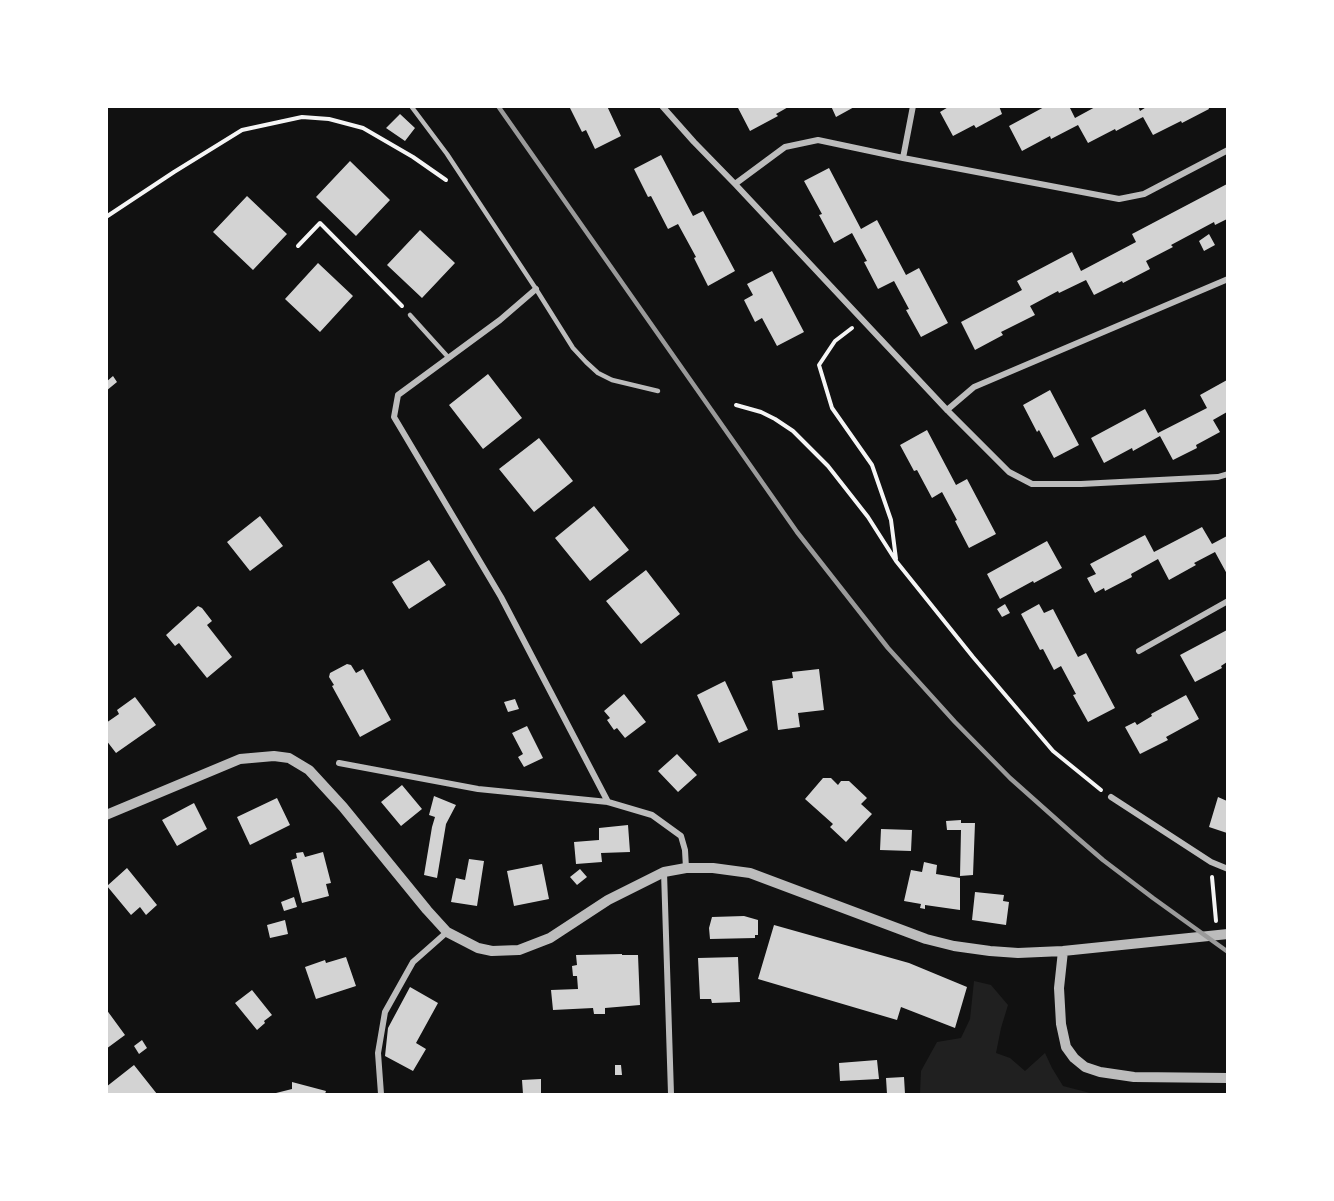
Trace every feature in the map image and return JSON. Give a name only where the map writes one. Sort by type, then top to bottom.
[{"type":"street","points":[[662,106],[946,410],[1009,472],[1032,484],[1081,484],[1218,477],[1227,474]]},
{"type":"street","points":[[903,158],[913,106]]},
{"type":"street","points":[[735,184],[785,147],[818,140],[1119,199],[1144,194],[1227,150]]},
{"type":"street","points":[[946,410],[974,387],[1227,279]]},
{"type":"street","points":[[536,289],[500,320],[398,395],[394,417],[501,597],[608,802]]},
{"type":"street","points":[[1139,651],[1227,602]]},
{"type":"street","points":[[106,815],[240,759],[274,756],[289,758],[309,770],[344,807],[447,932],[478,948],[492,951],[519,950],[550,938],[608,900],[664,872],[686,868],[713,868],[750,873],[926,939],[954,946],[1018,953],[1063,951],[1222,934]]},
{"type":"street","points":[[339,763],[478,789],[608,802],[652,815],[681,836],[686,868]]},
{"type":"street","points":[[1111,797],[1211,862],[1227,869]]},
{"type":"street","points":[[664,872],[671,1095]]},
{"type":"street","points":[[381,1095],[378,1053],[385,1012],[413,962],[447,932]]},
{"type":"street","points":[[1063,951],[1059,988],[1061,1024],[1066,1047],[1084,1067],[1134,1077],[1227,1078]]},
{"type":"lane","points":[[411,106],[447,153],[573,348],[586,363],[612,380],[658,391]]},
{"type":"lane","points":[[410,315],[448,357]]},
{"type":"path","points":[[106,217],[242,130],[302,117],[329,119],[363,128],[413,157],[450,183]]},
{"type":"path","points":[[298,246],[320,223],[410,315]]},
{"type":"path","points":[[862,320],[835,340],[819,365],[832,408],[872,465],[891,520],[896,561]]},
{"type":"path","points":[[736,405],[775,419],[793,431],[828,466],[868,517],[896,561],[1043,739],[1077,771],[1111,797]]},
{"type":"path","points":[[1211,862],[1222,934]]},
{"type":"shaded area","points":[[974,981],[991,985],[1008,1005],[996,1053],[1010,1058],[1025,1071],[1045,1053],[1063,1086],[1094,1094],[920,1094],[921,1071],[937,1042],[961,1038],[970,1019]]},
{"type":"building","points":[[569,106],[607,106],[621,136],[595,149],[586,130],[582,132]]},
{"type":"building","points":[[737,106],[790,106],[776,114],[778,116],[750,131]]},
{"type":"building","points":[[831,106],[856,106],[836,117]]},
{"type":"building","points":[[950,106],[999,106],[1002,114],[976,128],[974,125],[953,136],[940,112]]},
{"type":"building","points":[[1046,106],[1069,106],[1075,118],[1097,106],[1138,106],[1140,111],[1148,106],[1208,106],[1209,109],[1153,135],[1143,117],[1088,143],[1078,125],[1051,139],[1050,136],[1022,151],[1009,126]]},
{"type":"building","points":[[400,114],[415,128],[405,141],[386,128]]},
{"type":"building","points":[[661,155],[693,216],[703,211],[735,271],[708,286],[694,258],[696,257],[678,224],[668,229],[634,169]]},
{"type":"building","points":[[350,161],[390,200],[356,236],[316,197]]},
{"type":"building","points":[[829,168],[861,229],[877,220],[906,275],[919,268],[948,323],[921,337],[894,281],[878,289],[864,262],[867,261],[852,233],[834,243],[819,215],[822,214],[804,181]]},
{"type":"building","points":[[1227,184],[1227,219],[1215,225],[1214,222],[1171,245],[1173,247],[1146,261],[1150,269],[1123,283],[1122,281],[1094,295],[1086,280],[1059,293],[1058,291],[1030,306],[1035,315],[1001,332],[1003,335],[975,350],[961,322],[1022,290],[1017,281],[1072,252],[1081,271],[1136,242],[1132,234]]},
{"type":"building","points":[[247,196],[287,234],[253,270],[213,232]]},
{"type":"building","points":[[420,230],[455,263],[422,298],[387,265]]},
{"type":"building","points":[[1209,234],[1215,245],[1204,251],[1199,241]]},
{"type":"building","points":[[318,263],[353,296],[320,332],[285,299]]},
{"type":"building","points":[[772,271],[804,332],[777,346],[762,318],[755,322],[744,300],[753,295],[747,284]]},
{"type":"building","points":[[488,374],[522,418],[483,449],[449,405]]},
{"type":"building","points":[[113,376],[117,382],[106,391],[106,382]]},
{"type":"building","points":[[1227,380],[1227,412],[1213,420],[1220,432],[1196,445],[1197,448],[1173,460],[1160,436],[1104,463],[1091,438],[1145,409],[1158,433],[1207,408],[1200,395]]},
{"type":"building","points":[[1050,390],[1079,445],[1054,458],[1023,405]]},
{"type":"building","points":[[927,430],[956,485],[967,479],[996,534],[969,548],[942,492],[932,498],[900,445]]},
{"type":"building","points":[[539,438],[573,481],[534,512],[499,469]]},
{"type":"building","points":[[594,506],[629,550],[590,581],[555,538]]},
{"type":"building","points":[[260,516],[283,546],[250,571],[227,542]]},
{"type":"building","points":[[1202,527],[1212,544],[1227,536],[1227,574],[1215,552],[1169,580],[1158,559],[1131,574],[1132,577],[1105,591],[1104,588],[1095,593],[1087,578],[1096,574],[1090,564],[1145,535],[1154,552]]},
{"type":"building","points":[[1047,541],[1062,568],[1000,599],[987,574]]},
{"type":"building","points":[[429,560],[446,585],[409,609],[392,582]]},
{"type":"building","points":[[646,570],[680,614],[641,644],[606,601]]},
{"type":"building","points":[[1005,604],[1010,613],[1002,617],[997,609]]},
{"type":"building","points":[[1039,604],[1044,613],[1053,609],[1078,657],[1086,653],[1115,708],[1088,722],[1061,666],[1054,670],[1043,649],[1040,650],[1021,614]]},
{"type":"building","points":[[198,606],[212,621],[207,625],[232,657],[207,678],[179,643],[175,646],[166,635]]},
{"type":"building","points":[[1227,630],[1227,662],[1221,666],[1222,668],[1195,682],[1180,655]]},
{"type":"building","points":[[347,664],[351,665],[356,673],[363,669],[391,720],[360,737],[329,677],[330,673]]},
{"type":"building","points":[[819,669],[824,710],[798,713],[800,727],[778,730],[772,681],[793,678],[792,672]]},
{"type":"building","points":[[725,681],[748,730],[719,743],[697,695]]},
{"type":"building","points":[[624,694],[646,722],[625,738],[617,728],[614,730],[607,720],[610,718],[604,711]]},
{"type":"building","points":[[1186,695],[1199,719],[1166,737],[1168,740],[1140,754],[1125,727],[1135,722],[1137,725],[1152,716],[1151,714]]},
{"type":"building","points":[[135,697],[156,725],[116,753],[106,740],[106,723],[119,714],[117,710]]},
{"type":"building","points":[[515,699],[519,709],[508,712],[504,702]]},
{"type":"building","points":[[527,726],[543,758],[524,767],[518,757],[523,754],[512,733]]},
{"type":"building","points":[[677,754],[697,775],[678,792],[658,771]]},
{"type":"building","points":[[823,778],[831,778],[838,785],[841,781],[849,781],[867,798],[861,804],[872,814],[846,842],[830,827],[833,824],[805,799]]},
{"type":"building","points":[[402,785],[422,809],[401,826],[381,802]]},
{"type":"building","points":[[434,796],[456,805],[446,824],[437,878],[424,875],[435,817],[429,815]]},
{"type":"building","points":[[1218,797],[1227,801],[1227,833],[1209,827]]},
{"type":"building","points":[[277,798],[290,825],[250,845],[237,817]]},
{"type":"building","points":[[194,803],[207,829],[177,846],[162,820]]},
{"type":"building","points":[[961,820],[961,823],[975,823],[973,875],[960,876],[961,830],[947,830],[946,821]]},
{"type":"building","points":[[628,825],[630,852],[601,853],[602,862],[576,864],[574,842],[599,840],[599,828]]},
{"type":"building","points":[[881,829],[912,830],[911,851],[880,850]]},
{"type":"building","points":[[303,852],[305,857],[323,852],[331,883],[326,884],[329,896],[302,903],[291,860],[297,858],[296,853]]},
{"type":"building","points":[[469,859],[484,861],[477,906],[451,902],[456,878],[465,880]]},
{"type":"building","points":[[924,862],[937,865],[936,874],[960,878],[960,910],[925,905],[925,909],[920,908],[921,904],[904,901],[911,870],[922,872]]},
{"type":"building","points":[[542,864],[549,899],[514,906],[507,871]]},
{"type":"building","points":[[127,868],[157,905],[146,915],[140,907],[131,915],[107,886]]},
{"type":"building","points":[[580,869],[587,877],[577,885],[570,877]]},
{"type":"building","points":[[975,892],[1004,895],[1003,901],[1009,902],[1006,925],[972,920]]},
{"type":"building","points":[[294,897],[297,907],[284,911],[281,902]]},
{"type":"building","points":[[744,916],[758,920],[758,935],[755,935],[755,938],[710,939],[709,928],[712,917]]},
{"type":"building","points":[[285,920],[288,934],[270,938],[267,925]]},
{"type":"building","points":[[774,925],[909,963],[967,987],[955,1028],[901,1007],[897,1020],[758,979]]},
{"type":"building","points":[[576,955],[638,955],[640,1005],[605,1008],[605,1014],[594,1014],[593,1008],[553,1010],[551,990],[578,989],[577,976],[573,976],[572,966],[577,965]]},
{"type":"building","points":[[346,957],[356,986],[316,999],[305,967],[325,960],[326,963]]},
{"type":"building","points":[[738,957],[740,1002],[712,1003],[711,999],[700,999],[698,958]]},
{"type":"building","points":[[410,987],[438,1003],[416,1043],[426,1049],[413,1071],[385,1056],[388,1028]]},
{"type":"building","points":[[252,990],[272,1015],[257,1030],[235,1003]]},
{"type":"building","points":[[106,1009],[125,1035],[106,1049]]},
{"type":"building","points":[[142,1040],[147,1048],[139,1054],[134,1046]]},
{"type":"building","points":[[877,1060],[879,1079],[840,1081],[839,1063]]},
{"type":"building","points":[[134,1065],[157,1094],[106,1094],[106,1087]]},
{"type":"building","points":[[615,1065],[621,1065],[622,1075],[615,1075]]},
{"type":"building","points":[[904,1077],[905,1094],[887,1094],[886,1078]]},
{"type":"building","points":[[541,1079],[541,1094],[523,1094],[522,1080]]},
{"type":"building","points":[[292,1082],[326,1091],[325,1094],[272,1094],[292,1089]]},
{"type":"railway","points":[[498,106],[797,532],[888,648],[1010,778],[1103,860],[1228,952]]}]
